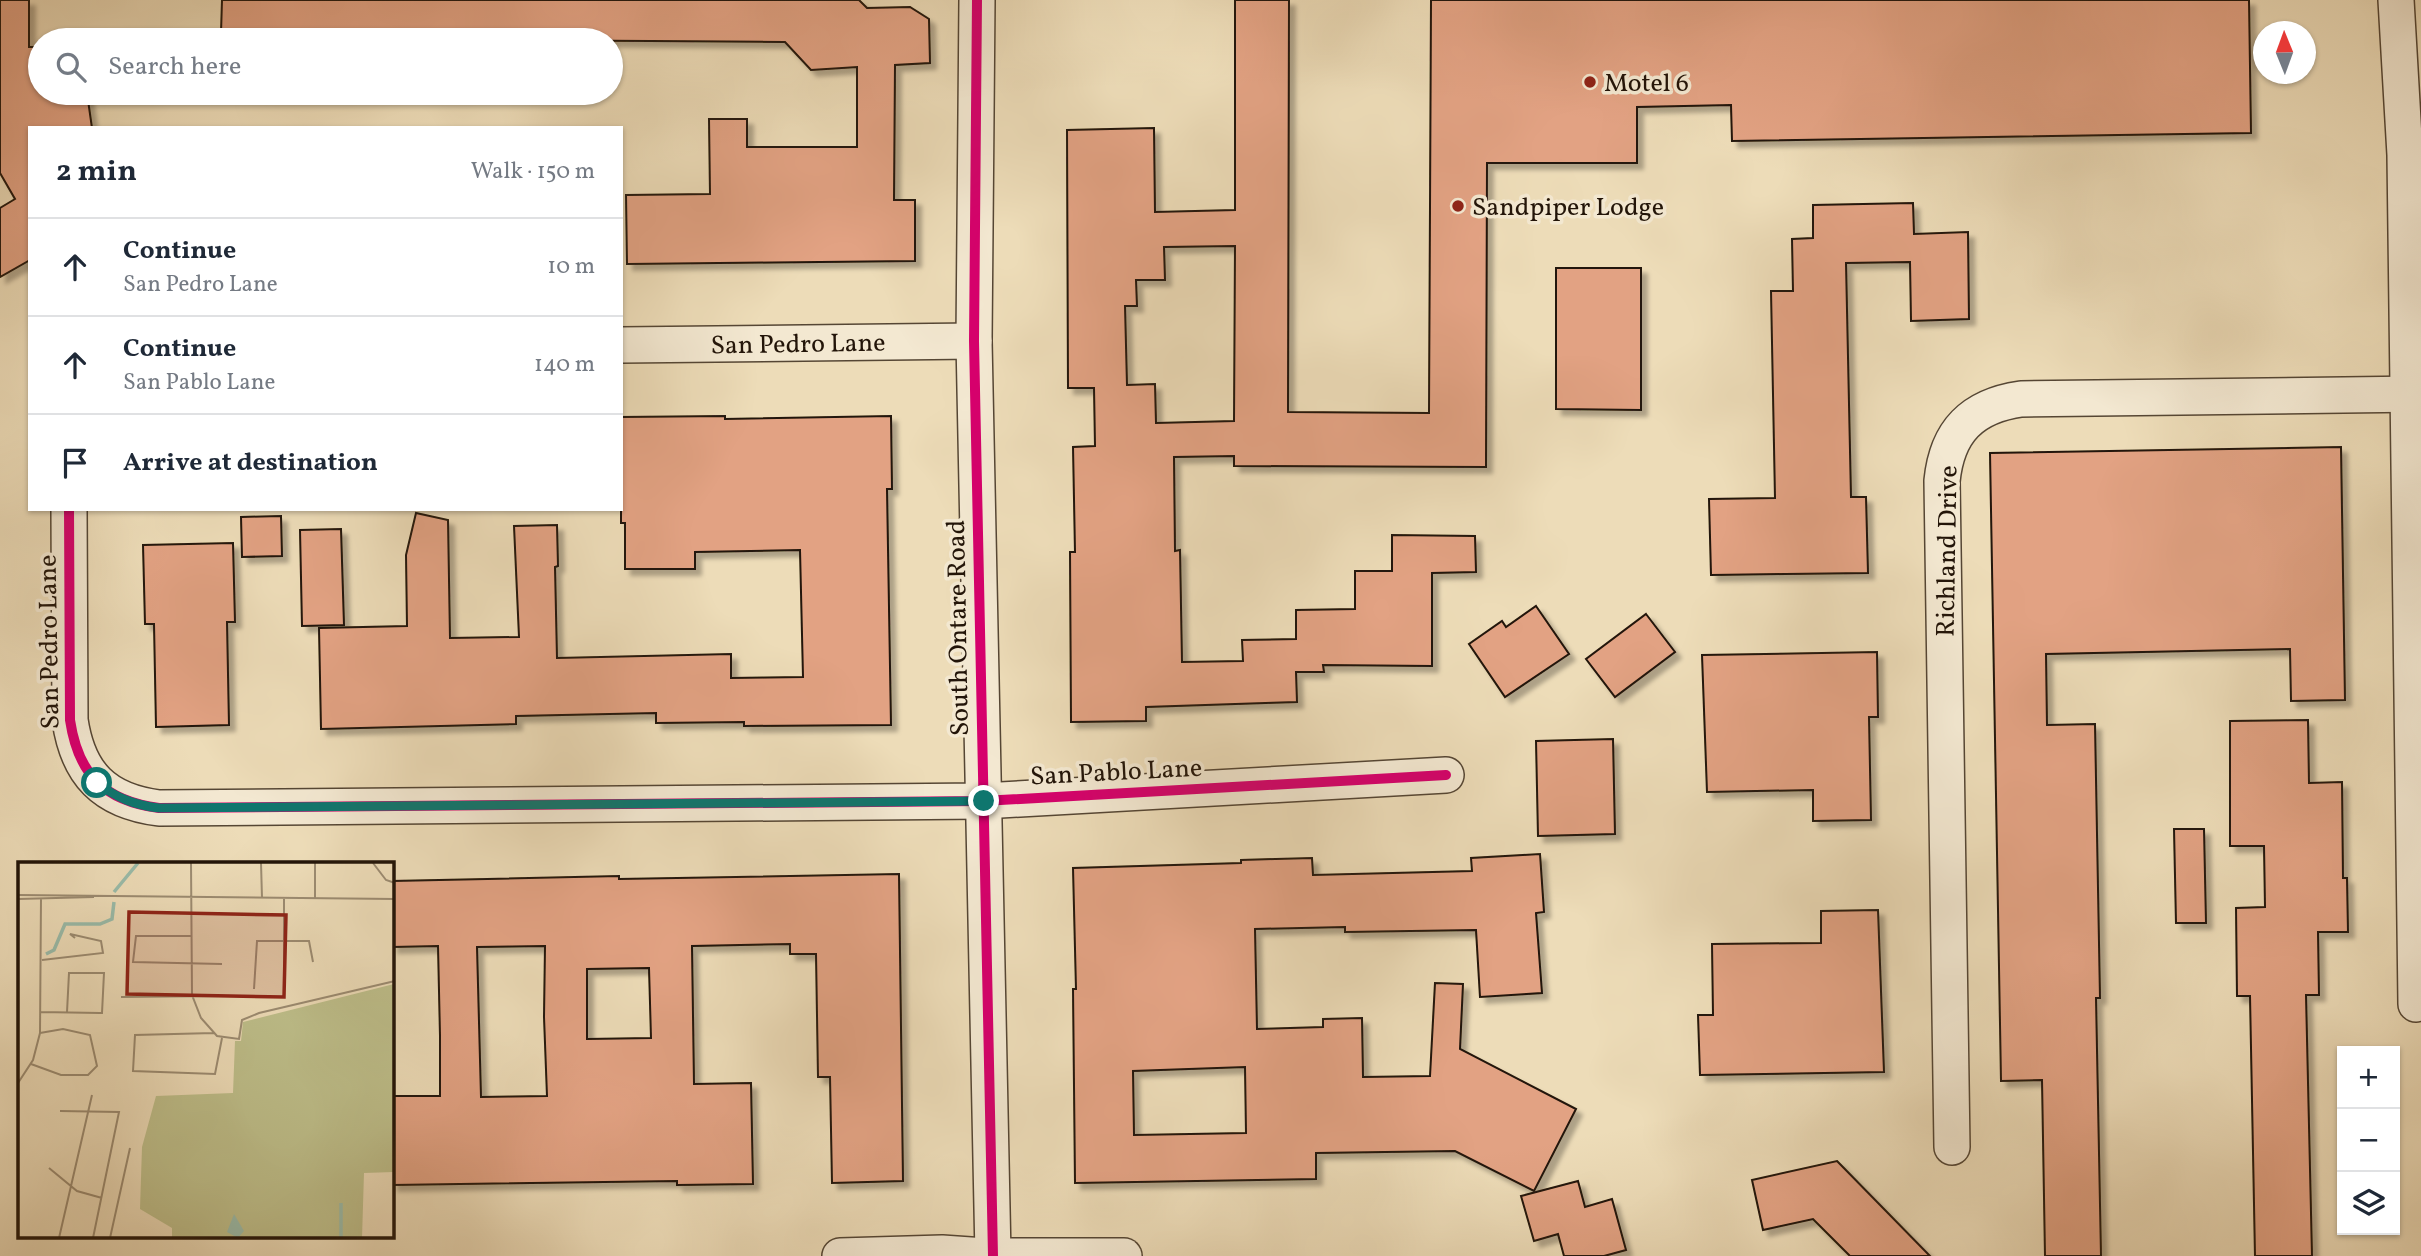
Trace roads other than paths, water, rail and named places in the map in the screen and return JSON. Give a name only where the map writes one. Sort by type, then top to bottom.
[{"type":"street","name":"South Ontare Road","points":[[976,0],[974,341],[993,1256]]},
{"type":"street","points":[[2396,0],[2414,394],[2416,1004]]},
{"type":"street","name":"San Pedro Lane","points":[[623,345],[974,341]]},
{"type":"street","name":"Richland Drive","points":[[1952,1147],[1942,481],[1944,460],[1952,440],[1964,424],[1981,411],[2000,402],[2021,399],[2414,394]]},
{"type":"street","name":"San Pedro Lane","points":[[69,511],[70,720],[73,744],[82,765],[97,783],[115,797],[137,806],[159,808]]},
{"type":"street","name":"San Pablo Lane","points":[[159,808],[984,801],[1446,775]]},
{"type":"street","points":[[840,1256],[985,1256]]},
{"type":"street","points":[[1008,1256],[1124,1256]]},
{"type":"place","name":"Motel 6","points":[[1590,82]]},
{"type":"place","name":"Sandpiper Lodge","points":[[1458,206]]}]
